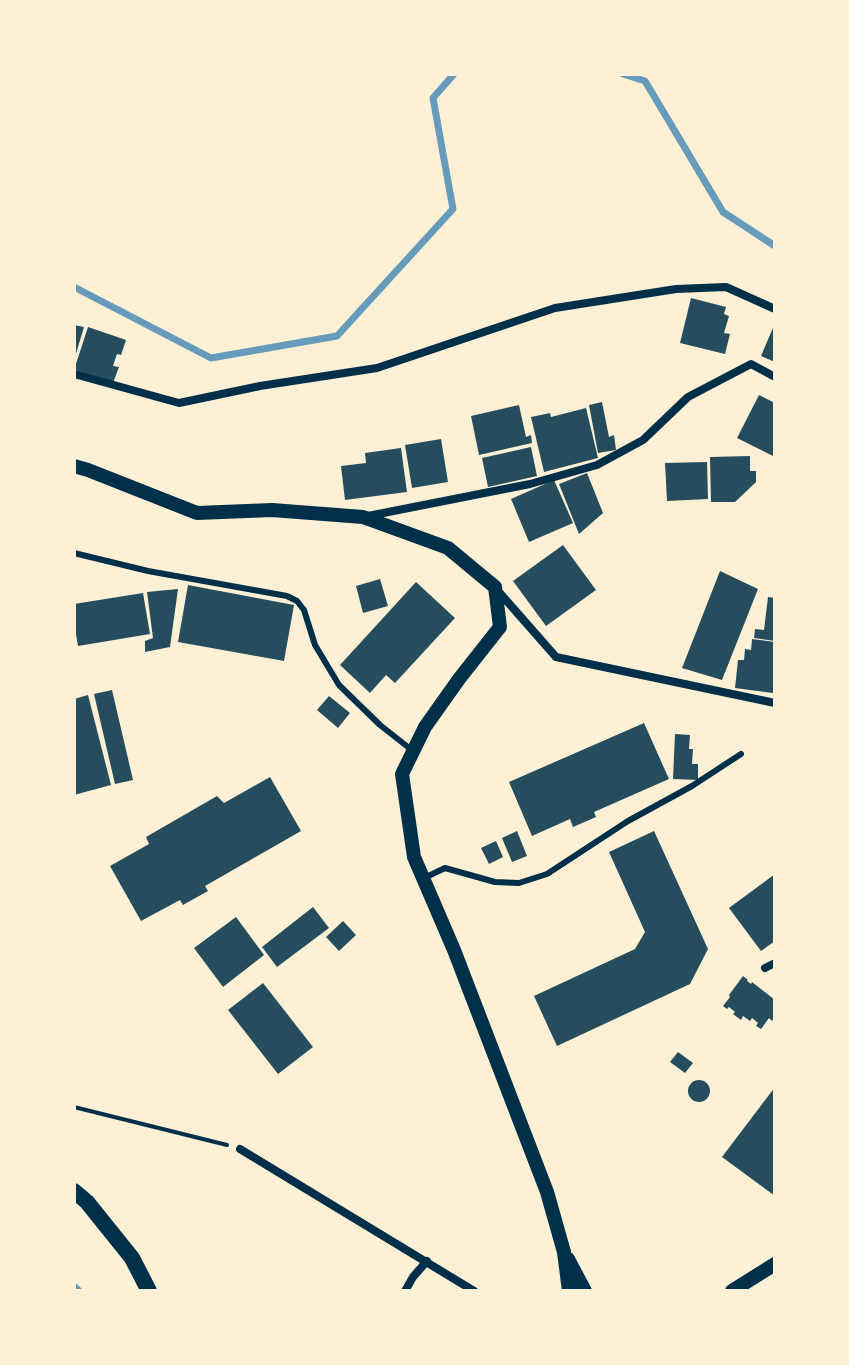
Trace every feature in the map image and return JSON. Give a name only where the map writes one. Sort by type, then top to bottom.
[{"type":"main road","points":[[74,1191],[87,1202],[132,1258],[149,1291]]},
{"type":"street","points":[[74,374],[179,403],[260,386],[377,368],[555,308],[661,291],[726,287],[775,309]]},
{"type":"street","points":[[74,466],[197,513],[272,510],[363,517],[530,484],[597,465],[643,440],[688,397],[751,364],[775,377]]},
{"type":"street","points":[[363,517],[448,548],[495,587],[556,657],[775,703]]},
{"type":"street","points":[[495,587],[500,627],[425,727],[402,774],[414,857],[454,950],[547,1192],[564,1252],[569,1291]]},
{"type":"street","points":[[765,968],[775,963]]},
{"type":"street","points":[[240,1149],[474,1291]]},
{"type":"street","points":[[564,1252],[585,1291]]},
{"type":"street","points":[[405,1291],[427,1261]]},
{"type":"street","points":[[732,1291],[775,1266]]},
{"type":"street","points":[[754,1291],[775,1266]]},
{"type":"lane","points":[[74,553],[148,571],[287,596],[297,601],[304,610],[315,645],[339,685],[380,725],[413,751]]},
{"type":"lane","points":[[423,879],[445,868],[495,882],[519,883],[547,874],[628,821],[692,786],[741,754]]},
{"type":"path","points":[[74,1107],[240,1149]]},
{"type":"building","points":[[691,298],[726,307],[724,314],[729,316],[724,333],[730,334],[725,354],[680,343]]},
{"type":"building","points":[[775,323],[775,362],[761,356]]},
{"type":"building","points":[[74,325],[84,327],[75,357],[74,356]]},
{"type":"building","points":[[88,327],[126,340],[113,366],[119,367],[113,383],[74,370]]},
{"type":"building","points":[[759,395],[775,403],[775,457],[737,438]]},
{"type":"building","points":[[602,402],[609,437],[614,435],[616,450],[598,453],[589,405]]},
{"type":"building","points":[[519,405],[526,437],[531,435],[532,443],[479,455],[471,416]]},
{"type":"building","points":[[586,408],[598,458],[544,472],[531,417],[550,413],[551,417]]},
{"type":"building","points":[[441,439],[448,482],[412,488],[405,445]]},
{"type":"building","points":[[531,447],[537,476],[488,487],[482,458]]},
{"type":"building","points":[[401,448],[407,492],[345,500],[341,466],[366,463],[365,453]]},
{"type":"building","points":[[750,456],[750,471],[756,471],[756,482],[735,502],[711,502],[710,457]]},
{"type":"building","points":[[707,462],[708,499],[667,501],[665,463]]},
{"type":"building","points":[[587,473],[603,513],[579,534],[559,484]]},
{"type":"building","points":[[554,480],[573,523],[529,542],[511,499]]},
{"type":"building","points":[[563,545],[596,590],[546,626],[513,581]]},
{"type":"building","points":[[720,571],[758,589],[722,680],[682,668]]},
{"type":"building","points":[[380,579],[388,606],[363,613],[356,586]]},
{"type":"building","points":[[416,582],[455,618],[395,683],[386,675],[370,693],[340,665]]},
{"type":"building","points":[[188,585],[294,605],[284,661],[178,642]]},
{"type":"building","points":[[178,589],[170,647],[145,652],[145,641],[153,638],[147,592]]},
{"type":"building","points":[[143,593],[150,634],[78,646],[74,604]]},
{"type":"building","points":[[768,597],[775,598],[775,641],[754,638],[755,629],[764,630]]},
{"type":"building","points":[[752,639],[775,642],[773,693],[735,688],[738,660],[744,660],[745,649],[751,650]]},
{"type":"building","points":[[112,690],[133,780],[115,784],[94,694]]},
{"type":"building","points":[[88,695],[111,785],[74,795],[74,699]]},
{"type":"building","points":[[329,696],[350,713],[338,728],[317,710]]},
{"type":"building","points":[[644,723],[669,779],[594,812],[596,817],[573,827],[570,819],[532,836],[509,782]]},
{"type":"building","points":[[675,734],[690,735],[689,749],[693,749],[692,764],[698,764],[698,780],[673,779]]},
{"type":"building","points":[[270,777],[301,831],[205,886],[208,891],[183,905],[180,900],[141,921],[110,866],[149,844],[146,837],[217,796],[224,803]]},
{"type":"building","points":[[517,831],[527,856],[512,862],[502,838]]},
{"type":"building","points":[[654,831],[708,949],[690,984],[557,1046],[534,996],[635,949],[645,932],[609,852]]},
{"type":"building","points":[[496,841],[503,857],[489,864],[481,848]]},
{"type":"building","points":[[775,874],[775,941],[761,951],[729,908]]},
{"type":"building","points":[[313,907],[329,928],[277,967],[262,947]]},
{"type":"building","points":[[236,917],[264,955],[223,987],[194,948]]},
{"type":"building","points":[[343,921],[356,935],[339,951],[326,937]]},
{"type":"building","points":[[743,976],[775,1000],[775,1017],[772,1021],[769,1018],[761,1029],[752,1018],[750,1021],[743,1016],[741,1020],[729,1007],[723,1006]]},
{"type":"building","points":[[263,983],[313,1047],[278,1074],[228,1010]]},
{"type":"building","points":[[678,1052],[693,1063],[685,1073],[670,1062]]},
{"type":"building","points":[[699,1080],[707,1083],[710,1091],[707,1099],[699,1102],[691,1099],[688,1091],[691,1083]]},
{"type":"building","points":[[775,1087],[775,1196],[722,1157]]},
{"type":"waterway","points":[[74,287],[211,358],[337,336],[453,209],[433,98],[454,74]]},
{"type":"waterway","points":[[623,74],[645,81],[723,212],[775,246]]},
{"type":"waterway","points":[[74,1286],[79,1291]]}]
